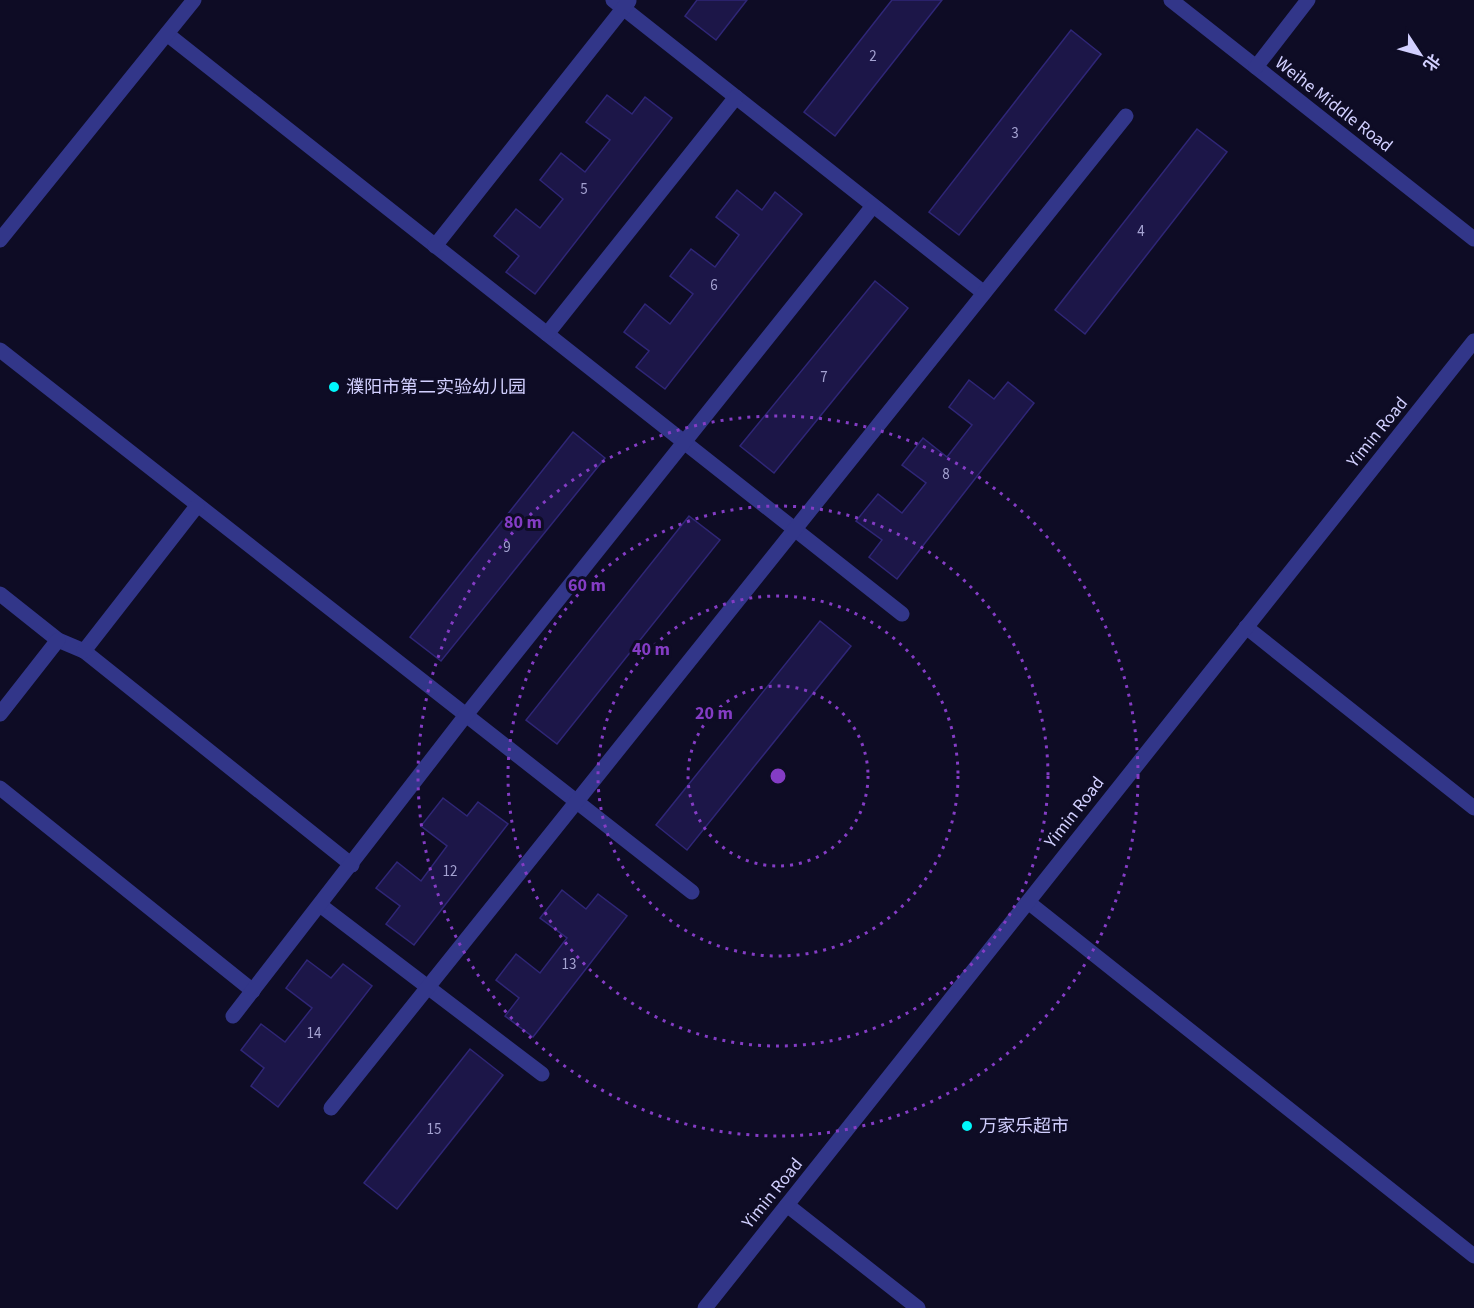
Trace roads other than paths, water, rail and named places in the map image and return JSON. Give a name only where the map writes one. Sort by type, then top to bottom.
[{"type":"street","points":[[0,240],[194,0]]},
{"type":"street","name":"Weihe Middle Road","points":[[1171,0],[1474,239]]},
{"type":"street","points":[[1256,67],[1308,0]]},
{"type":"street","points":[[435,246],[622,3],[736,97],[984,293]]},
{"type":"street","points":[[167,34],[902,614]]},
{"type":"street","points":[[547,334],[736,97]]},
{"type":"street","points":[[331,1108],[1126,116]]},
{"type":"street","points":[[233,1016],[466,715],[873,206]]},
{"type":"street","name":"Yimin Road","points":[[705,1308],[1474,341]]},
{"type":"street","points":[[0,350],[692,892]]},
{"type":"street","points":[[84,651],[197,506]]},
{"type":"street","points":[[0,594],[58,640],[84,651],[352,865]]},
{"type":"street","points":[[1246,627],[1474,808]]},
{"type":"street","points":[[0,714],[58,640]]},
{"type":"street","points":[[0,788],[254,991]]},
{"type":"street","points":[[1028,902],[1474,1256]]},
{"type":"street","points":[[320,905],[542,1074]]},
{"type":"street","points":[[788,1204],[918,1308]]},
{"type":"place","name":"濮阳市第二实验幼儿园","points":[[334,387]]},
{"type":"place","name":"万家乐超市","points":[[967,1126]]}]
